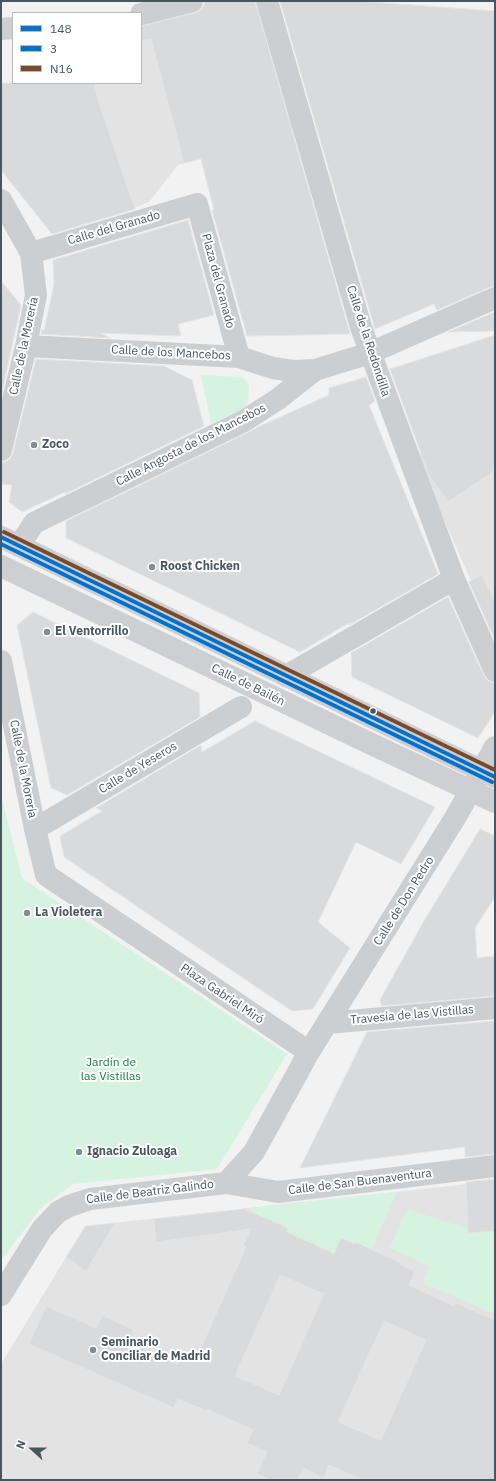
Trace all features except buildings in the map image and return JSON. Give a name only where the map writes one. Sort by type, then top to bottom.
[{"type":"main road","name":"Calle de Bailén","points":[[10,542],[488,774]]},
{"type":"main road","name":"Calle de Bailén","points":[[1,566],[495,802]]},
{"type":"street","points":[[142,14],[192,1]]},
{"type":"street","name":"Calle de la Redondilla","points":[[267,1],[361,327],[454,579],[495,671]]},
{"type":"street","points":[[1,29],[12,28]]},
{"type":"street","name":"Calle de la Morería","points":[[1,200],[31,253],[36,295],[26,346],[1,450]]},
{"type":"street","name":"Calle del Granado","points":[[31,253],[197,204]]},
{"type":"street","name":"Plaza del Granado","points":[[197,204],[239,357]]},
{"type":"street","points":[[370,353],[495,298]]},
{"type":"street","name":"Calle de los Mancebos","points":[[26,346],[239,357],[273,368],[293,371],[315,370]]},
{"type":"street","name":"Calle Angosta de los Mancebos","points":[[10,542],[34,522],[244,421],[278,399],[315,370],[370,353]]},
{"type":"street","points":[[286,676],[454,579]]},
{"type":"street","name":"Calle de la Morería","points":[[1,662],[35,829]]},
{"type":"street","name":"Calle de Yeseros","points":[[35,829],[241,707]]},
{"type":"street","name":"Calle de Don Pedro","points":[[309,1052],[455,818],[470,790],[488,774],[495,747]]},
{"type":"street","name":"Plaza Gabriel Miró","points":[[35,829],[46,875],[309,1052]]},
{"type":"street","name":"Travesía de las Vistillas","points":[[328,1023],[495,1008]]},
{"type":"street","points":[[226,1183],[254,1152],[309,1052]]},
{"type":"street","name":"Calle de San Buenaventura","points":[[226,1183],[278,1192],[495,1166]]},
{"type":"street","name":"Calle de Beatriz Galindo","points":[[1,1295],[42,1230],[58,1212],[68,1206],[90,1199],[226,1183]]},
{"type":"shaded area","points":[[219,1],[247,1],[295,134],[178,165],[149,202],[134,208],[59,84],[142,84],[142,21]]},
{"type":"shaded area","points":[[495,407],[495,616],[486,615],[417,454]]},
{"type":"shaded area","points":[[495,1181],[495,1480],[1,1480],[1,1364],[85,1226]]},
{"type":"green space","points":[[201,375],[242,377],[247,382],[249,387],[248,402],[245,408],[211,424]]},
{"type":"green space","name":"Jardín de las Vistillas","points":[[1,795],[22,878],[287,1054],[217,1169],[73,1184],[41,1208],[1,1260]]},
{"type":"green space","points":[[397,1192],[371,1250],[355,1243],[334,1253],[287,1232],[288,1228],[258,1215],[248,1208]]},
{"type":"green space","points":[[407,1209],[468,1229],[495,1231],[495,1314],[423,1283],[429,1266],[390,1248]]},
{"type":"transit line","name":"N16","points":[[4,532],[495,770]]},
{"type":"transit line","name":"148","points":[[1,537],[495,777]]},
{"type":"transit line","name":"3","points":[[1,544],[492,782]]},
{"type":"place","name":"Zoco","points":[[34,445]]},
{"type":"place","name":"Roost Chicken","points":[[152,567]]},
{"type":"place","name":"El Ventorrillo","points":[[47,632]]},
{"type":"place","name":"La Violetera","points":[[27,913]]},
{"type":"place","name":"Ignacio Zuloaga","points":[[79,1152]]},
{"type":"place","name":"Seminario Conciliar de Madrid","points":[[93,1350]]}]
